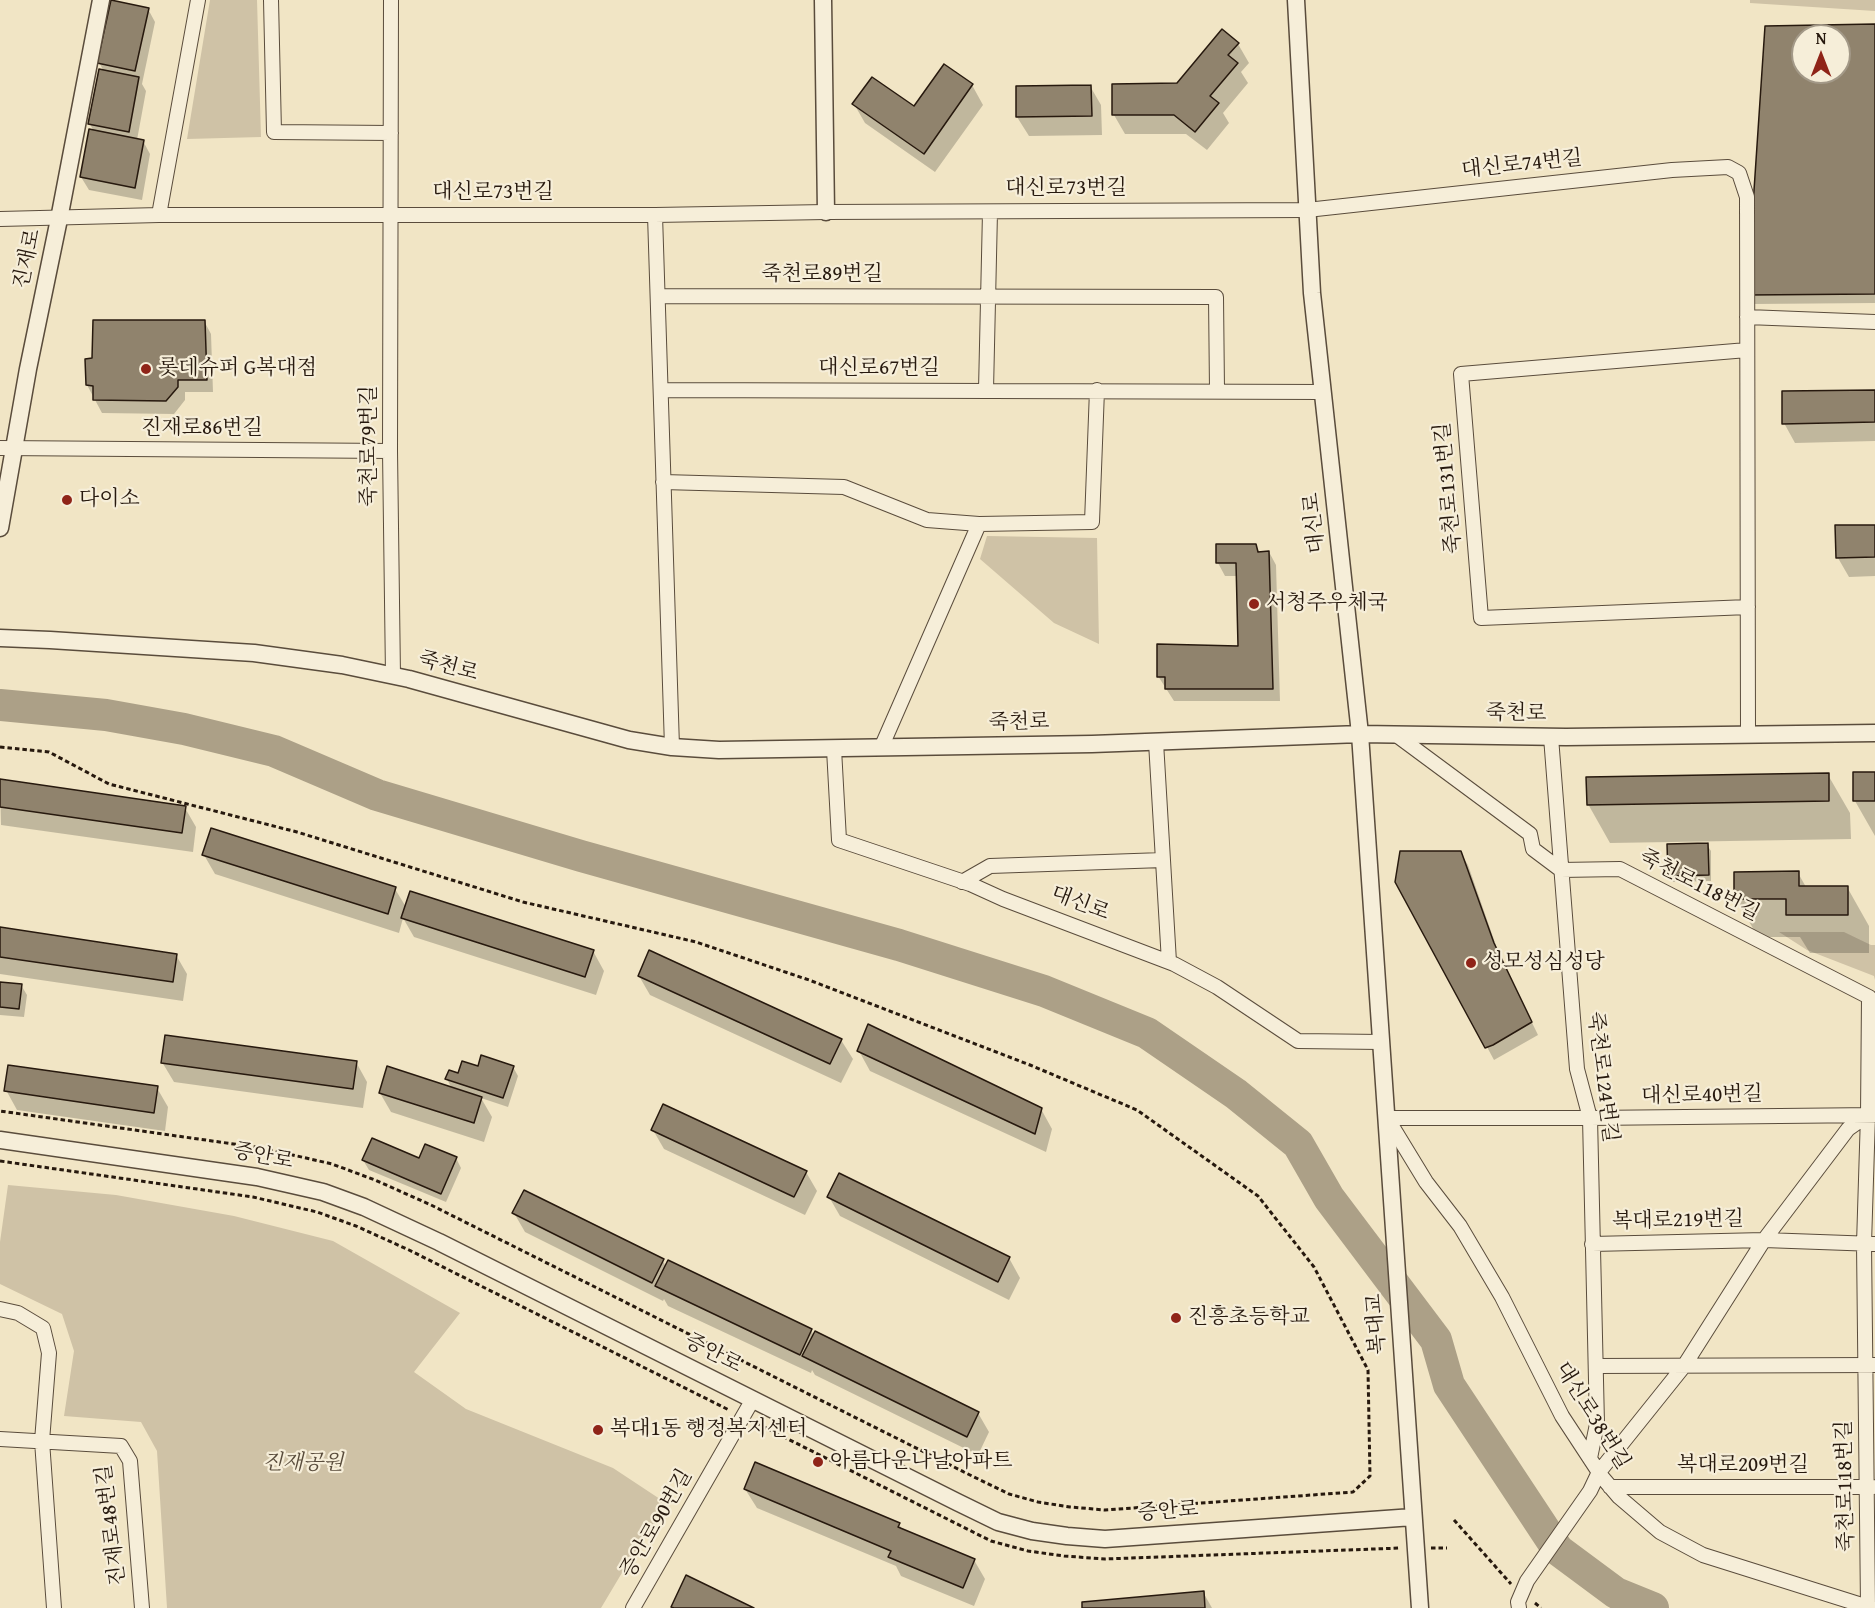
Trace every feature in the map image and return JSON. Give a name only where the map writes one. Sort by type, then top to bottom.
[{"type":"street","name":"진재로","points":[[0,528],[7,448],[28,369],[101,0]]},
{"type":"street","points":[[159,216],[198,0]]},
{"type":"street","points":[[271,0],[274,132],[391,133]]},
{"type":"street","name":"죽천로79번길","points":[[391,0],[390,451],[393,676]]},
{"type":"street","points":[[823,0],[826,212]]},
{"type":"street","name":"대신로","points":[[1296,0],[1312,293],[1360,734],[1386,1124]]},
{"type":"street","name":"대신로74번길","points":[[1307,210],[1672,170],[1728,167],[1739,173],[1747,197],[1748,317]]},
{"type":"street","name":"대신로73번길","points":[[0,219],[159,216],[1307,210]]},
{"type":"street","points":[[986,390],[990,212]]},
{"type":"street","points":[[655,215],[672,747]]},
{"type":"street","name":"죽천로89번길","points":[[658,296],[987,297]]},
{"type":"street","points":[[987,297],[1216,297],[1217,390]]},
{"type":"street","points":[[1748,734],[1748,317],[1875,322]]},
{"type":"street","name":"죽천로131번길","points":[[1748,350],[1461,374],[1480,618],[1748,607]]},
{"type":"street","name":"대신로67번길","points":[[661,390],[1323,392]]},
{"type":"street","points":[[663,482],[844,487],[927,520],[979,524],[1092,522],[1097,390]]},
{"type":"street","name":"진재로86번길","points":[[7,448],[390,451]]},
{"type":"street","points":[[881,748],[979,524]]},
{"type":"street","name":"죽천로","points":[[0,638],[254,653],[342,665],[393,676],[628,740],[672,747],[719,750],[1156,742],[1360,734],[1551,737],[1875,733]]},
{"type":"street","points":[[1395,734],[1530,834],[1533,849],[1561,870]]},
{"type":"street","name":"죽천로124번길","points":[[1551,737],[1577,1070],[1590,1118],[1597,1424],[1590,1458]]},
{"type":"street","points":[[1156,742],[1169,962]]},
{"type":"street","name":"대신로","points":[[834,748],[839,840],[962,882],[1169,962],[1217,987],[1298,1041],[1381,1042]]},
{"type":"street","points":[[962,882],[990,866],[1163,860]]},
{"type":"street","name":"죽천로118번길","points":[[1561,870],[1620,868],[1869,997],[1873,1116],[1870,1244],[1869,1608]]},
{"type":"street","points":[[1764,1240],[1848,1129],[1873,1116]]},
{"type":"street","name":"대신로40번길","points":[[1386,1124],[1590,1118],[1873,1116]]},
{"type":"street","name":"대신로38번길","points":[[1386,1124],[1460,1226],[1502,1298],[1562,1416],[1599,1472],[1619,1497],[1660,1532],[1703,1555],[1869,1608]]},
{"type":"street","name":"복대교","points":[[1386,1124],[1413,1517]]},
{"type":"street","name":"증안로","points":[[0,1140],[257,1177],[323,1192],[418,1232],[998,1522],[1032,1531],[1105,1539],[1413,1517]]},
{"type":"street","name":"복대로219번길","points":[[1524,1587],[1590,1491],[1599,1472],[1683,1366],[1764,1240]]},
{"type":"street","name":"복대로219번길","points":[[1592,1244],[1764,1240],[1870,1244]]},
{"type":"street","points":[[0,1310],[18,1313],[42,1328],[49,1353],[42,1441],[54,1608]]},
{"type":"street","points":[[1596,1366],[1870,1365]]},
{"type":"street","name":"증안로90번길","points":[[633,1608],[753,1399]]},
{"type":"street","name":"진재로48번길","points":[[0,1439],[121,1446],[130,1461],[142,1608]]},
{"type":"street","name":"복대로209번길","points":[[1610,1487],[1871,1487]]},
{"type":"street","points":[[1413,1517],[1420,1608]]},
{"type":"street","points":[[1519,1608],[1518,1602],[1524,1587]]},
{"type":"path","points":[[0,747],[49,752],[109,784],[297,832],[523,902],[696,942],[809,980],[1030,1065],[1137,1110],[1258,1196],[1314,1267],[1368,1370],[1370,1476],[1353,1492],[1105,1510],[1038,1502],[1009,1494],[431,1205],[375,1180],[332,1164],[262,1148],[0,1111]]},
{"type":"path","points":[[1454,1520],[1509,1582],[1524,1587],[1541,1608]]},
{"type":"green space","points":[[210,0],[257,0],[261,137],[187,139]]},
{"type":"green space","points":[[1750,0],[1875,0],[1875,11],[1750,3]]},
{"type":"green space","points":[[987,536],[1097,538],[1099,644],[1054,623],[980,559]]},
{"type":"green space","points":[[1779,932],[1844,932],[1875,945],[1875,980],[1874,976],[1807,950]]},
{"type":"green space","name":"진재공원","points":[[8,1185],[116,1195],[234,1216],[333,1241],[460,1313],[414,1372],[466,1409],[613,1468],[669,1505],[629,1561],[601,1608],[167,1608],[157,1451],[141,1422],[64,1416],[74,1351],[62,1314],[0,1284],[0,1242]]},
{"type":"building","points":[[111,0],[149,8],[135,71],[97,63]]},
{"type":"building","points":[[1851,24],[1875,24],[1875,294],[1747,295],[1765,26],[1791,26],[1791,84],[1851,84]]},
{"type":"building","points":[[1222,29],[1239,43],[1228,55],[1238,63],[1210,96],[1219,103],[1195,132],[1174,115],[1112,115],[1112,84],[1177,83]]},
{"type":"building","points":[[944,64],[973,84],[924,154],[852,104],[872,77],[914,106]]},
{"type":"building","points":[[99,69],[139,77],[129,132],[88,124]]},
{"type":"building","points":[[1091,85],[1092,116],[1016,117],[1016,86]]},
{"type":"building","points":[[89,129],[144,140],[135,188],[80,177]]},
{"type":"building","name":"롯데슈퍼 G복대점","points":[[93,320],[205,320],[207,380],[178,380],[178,387],[166,401],[93,400],[93,386],[86,385],[85,359],[92,358]]},
{"type":"building","points":[[1875,390],[1875,422],[1782,424],[1782,391]]},
{"type":"building","points":[[1835,525],[1875,525],[1875,557],[1836,558]]},
{"type":"building","name":"서청주우체국","points":[[1216,544],[1256,544],[1258,552],[1269,551],[1273,689],[1165,689],[1165,677],[1157,677],[1157,644],[1238,646],[1236,563],[1216,563]]},
{"type":"building","points":[[1853,772],[1875,772],[1875,801],[1853,801]]},
{"type":"building","points":[[1829,773],[1829,801],[1587,805],[1586,777]]},
{"type":"building","points":[[0,779],[186,806],[182,833],[0,807]]},
{"type":"building","points":[[211,828],[396,887],[388,914],[202,855]]},
{"type":"building","points":[[1708,843],[1709,875],[1668,876],[1667,844]]},
{"type":"building","name":"성모성심성당","points":[[1400,851],[1461,851],[1494,943],[1532,1022],[1485,1048],[1395,882]]},
{"type":"building","points":[[1799,871],[1799,886],[1848,886],[1848,915],[1786,915],[1786,899],[1734,899],[1734,872]]},
{"type":"building","points":[[410,891],[594,950],[585,977],[401,918]]},
{"type":"building","points":[[0,927],[177,954],[173,982],[0,957]]},
{"type":"building","points":[[649,950],[842,1039],[830,1064],[638,976]]},
{"type":"building","points":[[0,982],[22,984],[19,1009],[0,1007]]},
{"type":"building","points":[[868,1024],[1042,1108],[1035,1134],[857,1051]]},
{"type":"building","points":[[165,1035],[357,1061],[353,1089],[161,1063]]},
{"type":"building","points":[[481,1055],[514,1066],[503,1098],[445,1079],[449,1070],[458,1073],[462,1061],[478,1066]]},
{"type":"building","points":[[8,1065],[158,1086],[154,1113],[4,1091]]},
{"type":"building","points":[[387,1066],[482,1097],[474,1123],[379,1093]]},
{"type":"building","points":[[663,1104],[807,1171],[794,1197],[651,1130]]},
{"type":"building","points":[[372,1138],[419,1158],[425,1144],[457,1157],[441,1194],[362,1160]]},
{"type":"building","points":[[839,1173],[1010,1257],[998,1282],[827,1197]]},
{"type":"building","points":[[524,1190],[664,1259],[652,1283],[512,1213]]},
{"type":"building","points":[[668,1260],[812,1329],[800,1355],[655,1286]]},
{"type":"building","points":[[815,1331],[979,1412],[967,1437],[802,1356]]},
{"type":"building","points":[[755,1462],[900,1523],[898,1527],[975,1559],[963,1588],[888,1557],[891,1551],[744,1489]]},
{"type":"building","points":[[686,1575],[754,1608],[671,1607]]},
{"type":"building","points":[[1204,1591],[1205,1608],[1082,1608],[1082,1602]]},
{"type":"waterway","points":[[0,705],[106,715],[184,729],[274,751],[377,795],[581,856],[899,945],[1044,991],[1147,1033],[1236,1094],[1298,1144],[1329,1198],[1436,1340],[1449,1385],[1558,1550],[1616,1593],[1653,1608]]},
{"type":"place","name":"롯데슈퍼 G복대점","points":[[146,369]]},
{"type":"place","name":"다이소","points":[[67,500]]},
{"type":"place","name":"서청주우체국","points":[[1254,604]]},
{"type":"place","name":"성모성심성당","points":[[1471,963]]},
{"type":"place","name":"진흥초등학교","points":[[1176,1318]]},
{"type":"place","name":"복대1동 행정복지센터","points":[[598,1430]]},
{"type":"place","name":"아름다운나날아파트","points":[[818,1462]]}]
